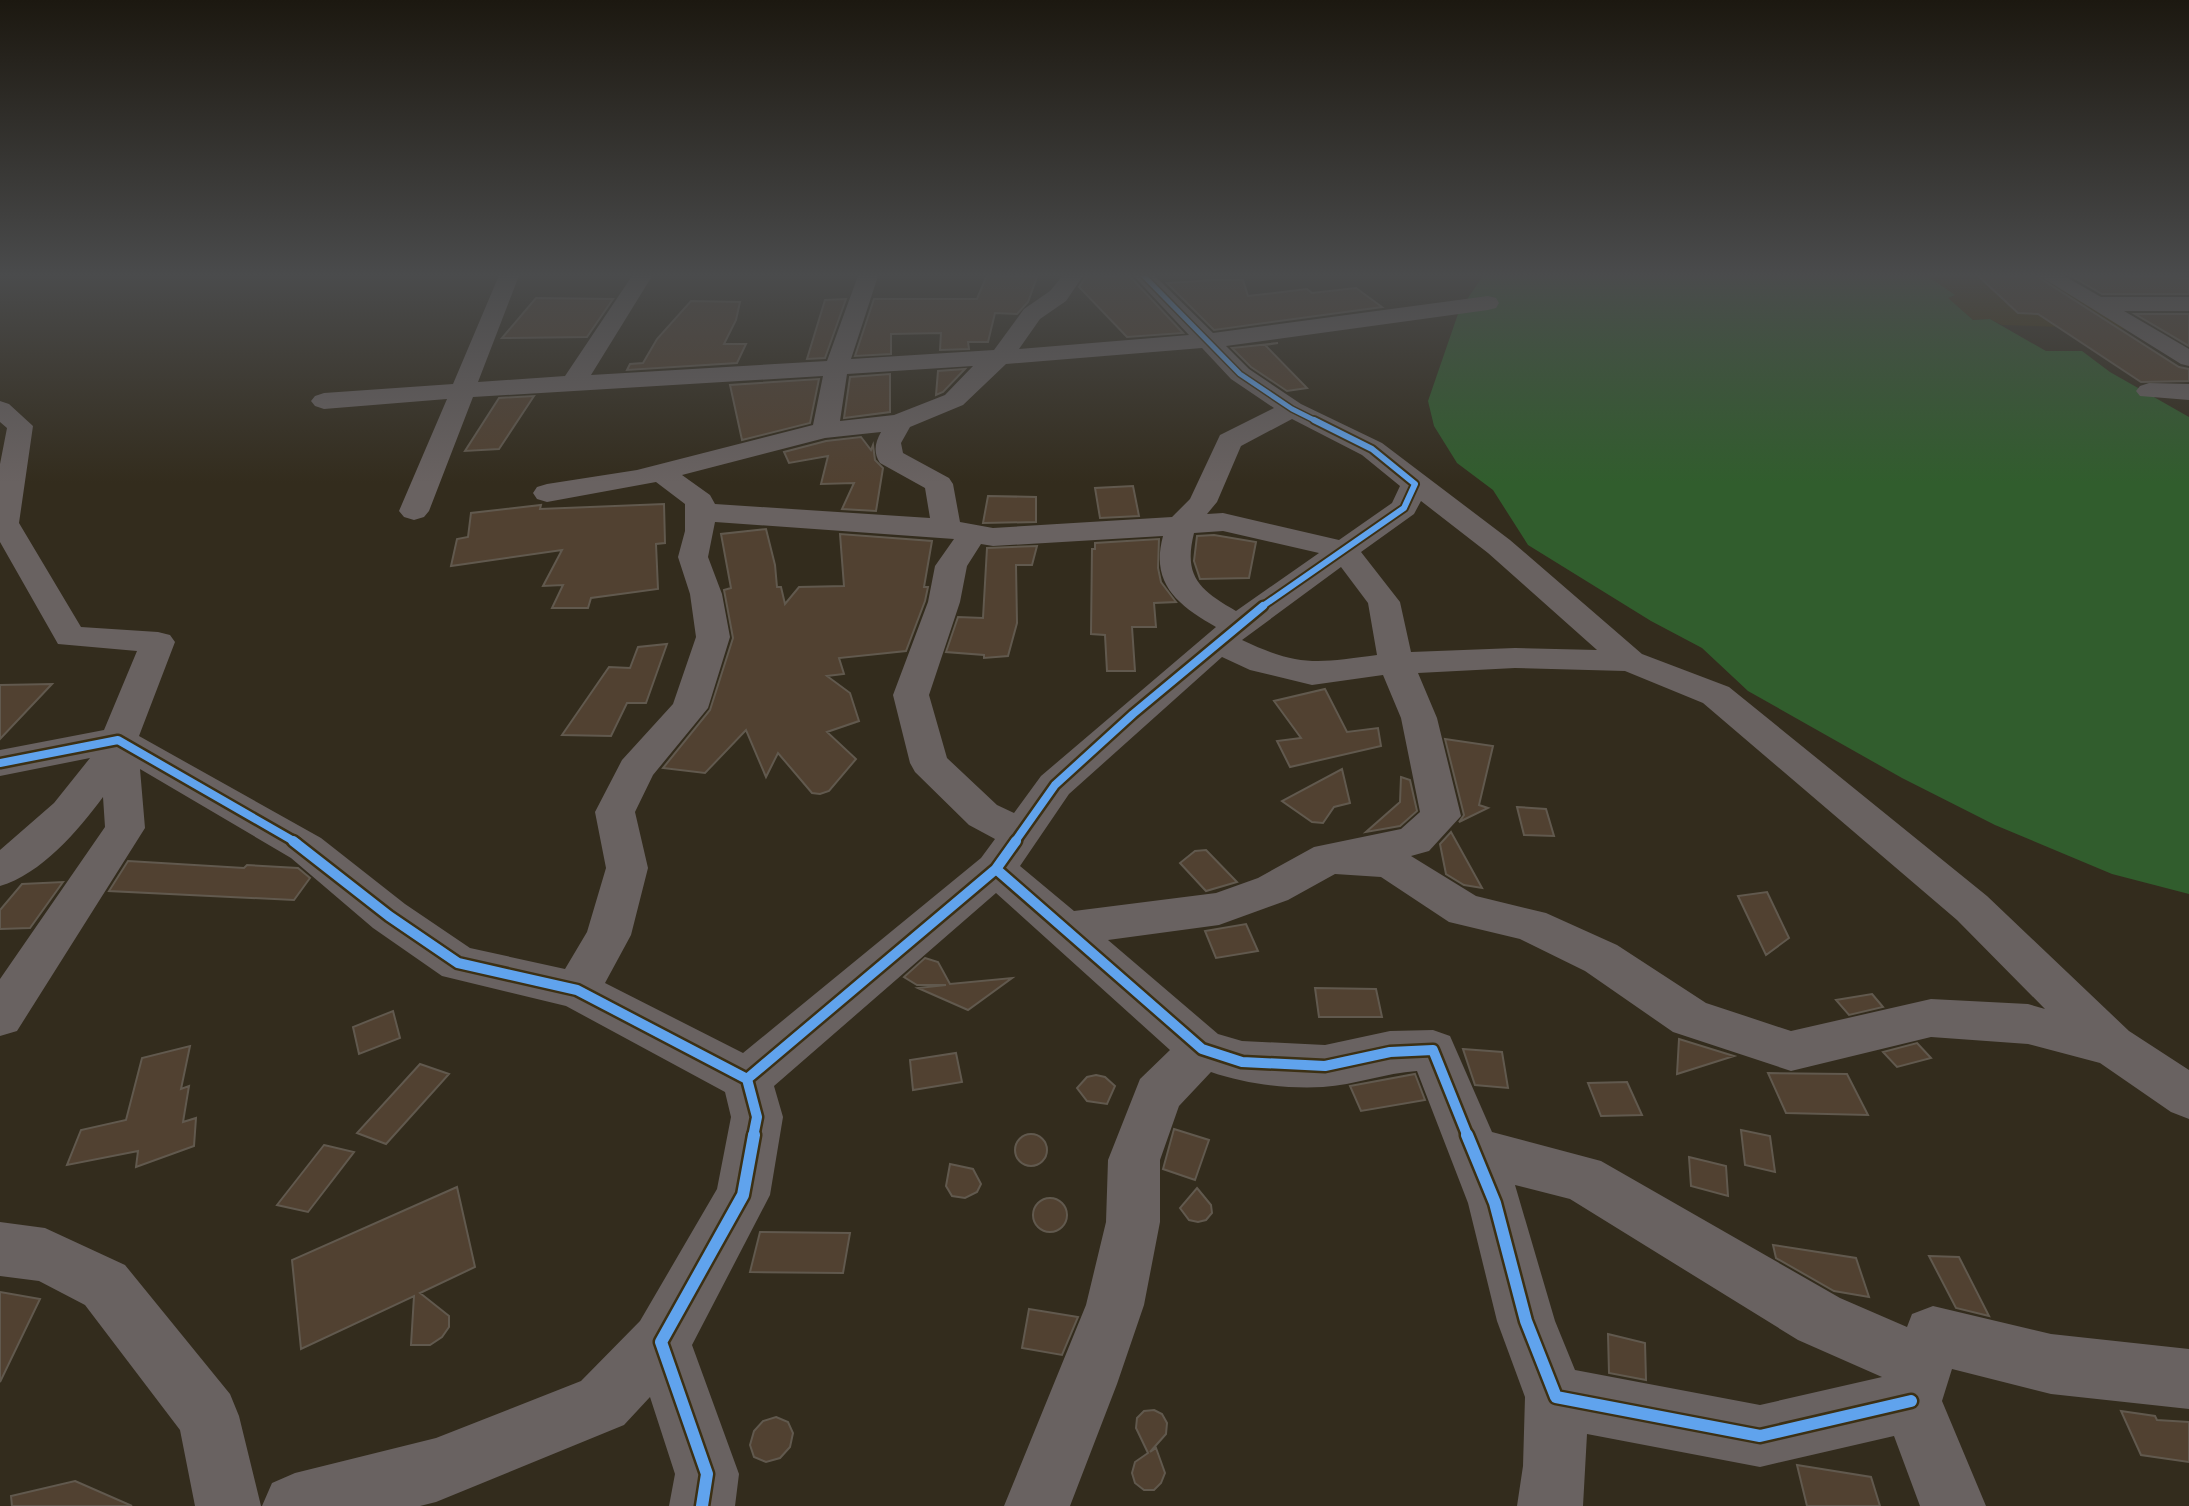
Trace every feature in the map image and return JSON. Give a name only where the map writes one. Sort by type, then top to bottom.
[{"type":"street","points":[[414,511],[481,343]]},
{"type":"street","points":[[573,383],[599,343]]},
{"type":"street","points":[[825,430],[836,369],[845,343]]},
{"type":"street","points":[[547,493],[660,472],[825,430],[899,422],[954,400],[989,364],[1002,356],[1011,343]]},
{"type":"street","points":[[324,401],[461,390],[836,369],[1167,343]]},
{"type":"street","points":[[1212,343],[1240,374],[1292,409],[1372,449],[1415,484],[1446,504],[1526,569],[1630,661],[1716,695],[1972,908],[2114,1046],[2189,1097]]},
{"type":"street","points":[[2163,343],[2189,359]]},
{"type":"street","points":[[2149,391],[2189,392]]},
{"type":"street","points":[[0,409],[20,426],[4,523],[70,637],[158,642],[118,740],[90,788],[21,857],[0,871]]},
{"type":"street","points":[[1292,409],[1229,441],[1203,502],[1181,525],[1173,556],[1182,587],[1262,663],[1312,674],[1396,663],[1515,658],[1630,661]]},
{"type":"street","points":[[899,422],[888,443],[890,457],[939,484],[960,530],[944,602],[911,695],[929,763],[983,815],[1067,929],[1202,1049],[1242,1062],[1325,1066],[1390,1052],[1433,1050],[1495,1203],[1526,1321],[1556,1397],[1555,1466],[1550,1506]]},
{"type":"street","points":[[577,990],[609,935],[627,868],[615,812],[636,769],[690,708],[713,637],[706,594],[693,557],[700,531],[700,501],[660,472]]},
{"type":"street","points":[[747,1079],[1008,851],[1055,785],[1228,634],[1404,508],[1415,484]]},
{"type":"street","points":[[700,512],[960,530],[993,537],[1061,535],[1223,522],[1344,550],[1384,602],[1396,663],[1419,718],[1441,816],[1414,841],[1329,858],[1273,889],[1219,909],[1067,929]]},
{"type":"street","points":[[1,1013],[125,828],[118,740]]},
{"type":"street","points":[[0,763],[118,740],[306,848],[389,916],[458,963],[577,990],[747,1079],[757,1117],[743,1195],[661,1342],[602,1403],[436,1470],[295,1506]]},
{"type":"street","points":[[1329,858],[1390,863],[1464,910],[1530,925],[1601,958],[1690,1018],[1791,1051],[1931,1018],[2028,1024],[2114,1046]]},
{"type":"street","points":[[1037,1506],[1087,1384],[1115,1305],[1133,1222],[1134,1160],[1153,1107],[1158,1094],[1202,1049]]},
{"type":"street","points":[[1476,1152],[1582,1178],[1819,1319],[1917,1383]]},
{"type":"street","points":[[0,1249],[45,1255],[105,1285],[208,1416],[228,1506]]},
{"type":"street","points":[[1953,1506],[1917,1383],[1933,1335],[2051,1364],[2189,1379]]},
{"type":"street","points":[[661,1342],[707,1474],[702,1506]]},
{"type":"street","points":[[1556,1397],[1760,1436],[1917,1383]]},
{"type":"green space","points":[[1448,343],[2032,343],[2046,351],[2082,351],[2110,372],[2189,417],[2189,894],[2112,874],[1995,825],[1902,778],[1748,691],[1702,648],[1651,621],[1528,545],[1493,490],[1457,463],[1434,426],[1428,401]]},
{"type":"building","points":[[655,343],[746,344],[737,363],[627,370],[630,364],[643,363]]},
{"type":"building","points":[[812,343],[830,343],[825,358],[807,359]]},
{"type":"building","points":[[859,343],[891,343],[891,354],[855,356]]},
{"type":"building","points":[[940,343],[968,343],[969,349],[940,350]]},
{"type":"building","points":[[1276,343],[1265,345],[1307,388],[1287,391],[1251,367],[1232,348]]},
{"type":"building","points":[[2082,343],[2142,343],[2179,367],[2189,369],[2189,381],[2141,382]]},
{"type":"building","points":[[965,369],[943,392],[936,395],[938,371]]},
{"type":"building","points":[[890,374],[890,412],[844,418],[850,377]]},
{"type":"building","points":[[819,379],[810,423],[742,440],[730,385]]},
{"type":"building","points":[[534,396],[499,449],[465,451],[499,398]]},
{"type":"building","points":[[861,437],[871,450],[873,445],[875,460],[883,468],[876,511],[842,509],[854,483],[821,484],[828,456],[789,463],[784,452],[826,441]]},
{"type":"building","points":[[1133,486],[1139,516],[1100,518],[1095,488]]},
{"type":"building","points":[[988,496],[1036,497],[1036,522],[983,523]]},
{"type":"building","points":[[664,504],[665,543],[656,544],[658,589],[591,598],[588,608],[552,608],[563,585],[543,586],[562,550],[451,566],[457,539],[468,537],[471,513],[541,505],[540,509]]},
{"type":"building","points":[[766,529],[777,587],[781,587],[785,604],[799,587],[844,586],[840,534],[932,541],[924,587],[928,587],[925,601],[906,651],[839,658],[844,674],[827,676],[850,693],[859,721],[827,732],[856,759],[829,791],[820,794],[812,793],[778,753],[766,777],[746,730],[705,773],[663,768],[710,710],[733,638],[724,590],[731,588],[721,534]]},
{"type":"building","points":[[1214,535],[1256,542],[1249,578],[1200,579],[1194,561],[1197,536]]},
{"type":"building","points":[[1159,539],[1161,582],[1176,602],[1154,603],[1156,627],[1132,627],[1135,671],[1107,671],[1105,635],[1091,634],[1092,549],[1095,549],[1095,543]]},
{"type":"building","points":[[1037,546],[1032,565],[1016,565],[1017,623],[1008,656],[984,658],[984,655],[946,652],[958,617],[983,618],[987,548]]},
{"type":"building","points":[[667,644],[646,703],[627,703],[611,736],[562,735],[609,667],[630,668],[638,647]]},
{"type":"building","points":[[52,684],[0,739],[0,685]]},
{"type":"building","points":[[1325,689],[1347,732],[1378,728],[1381,746],[1290,767],[1277,741],[1301,738],[1274,701]]},
{"type":"building","points":[[1445,739],[1493,746],[1479,805],[1488,808],[1459,822],[1464,815]]},
{"type":"building","points":[[1342,769],[1350,803],[1334,807],[1323,823],[1312,822],[1282,801]]},
{"type":"building","points":[[1401,777],[1410,780],[1417,811],[1400,826],[1366,832],[1400,802]]},
{"type":"building","points":[[1517,807],[1546,809],[1554,836],[1524,835]]},
{"type":"building","points":[[1451,832],[1482,888],[1464,885],[1446,874],[1440,844]]},
{"type":"building","points":[[1206,850],[1237,882],[1206,891],[1180,863],[1195,851]]},
{"type":"building","points":[[128,861],[298,868],[310,878],[294,900],[109,891]]},
{"type":"building","points":[[63,882],[30,928],[0,929],[0,910],[22,884]]},
{"type":"building","points":[[1767,892],[1789,938],[1766,955],[1738,896]]},
{"type":"building","points":[[1246,924],[1258,951],[1216,958],[1205,931]]},
{"type":"building","points":[[925,958],[938,962],[950,984],[1012,978],[968,1010],[918,988],[946,985],[917,985],[904,977]]},
{"type":"building","points":[[1315,988],[1376,989],[1382,1017],[1319,1017]]},
{"type":"building","points":[[1872,994],[1883,1007],[1849,1015],[1836,1000]]},
{"type":"building","points":[[393,1011],[400,1038],[359,1054],[353,1027]]},
{"type":"building","points":[[1679,1039],[1734,1056],[1677,1074]]},
{"type":"building","points":[[1917,1043],[1931,1058],[1897,1067],[1883,1052]]},
{"type":"building","points":[[190,1046],[181,1089],[189,1086],[183,1122],[196,1118],[194,1146],[136,1167],[138,1151],[67,1165],[81,1130],[126,1120],[142,1058]]},
{"type":"building","points":[[1463,1049],[1502,1052],[1508,1088],[1475,1085]]},
{"type":"building","points":[[956,1053],[962,1082],[913,1090],[910,1060]]},
{"type":"building","points":[[420,1064],[449,1074],[386,1144],[357,1133]]},
{"type":"building","points":[[1768,1073],[1847,1074],[1868,1115],[1786,1113]]},
{"type":"building","points":[[1415,1074],[1425,1100],[1361,1111],[1350,1086]]},
{"type":"building","points":[[1087,1077],[1105,1077],[1115,1086],[1107,1104],[1087,1101],[1077,1088]]},
{"type":"building","points":[[1627,1082],[1642,1115],[1601,1116],[1588,1083]]},
{"type":"building","points":[[1174,1129],[1209,1140],[1195,1180],[1163,1169]]},
{"type":"building","points":[[1741,1130],[1770,1136],[1775,1172],[1745,1165]]},
{"type":"building","points":[[1031,1134],[1042,1139],[1047,1150],[1042,1161],[1031,1166],[1020,1161],[1015,1150],[1020,1139]]},
{"type":"building","points":[[324,1145],[354,1152],[308,1212],[277,1205]]},
{"type":"building","points":[[1689,1157],[1726,1166],[1728,1196],[1691,1186]]},
{"type":"building","points":[[950,1164],[973,1169],[981,1184],[977,1192],[965,1198],[952,1196],[946,1186]]},
{"type":"building","points":[[457,1187],[475,1267],[420,1293],[449,1316],[449,1327],[442,1337],[430,1345],[411,1345],[414,1296],[301,1349],[292,1260]]},
{"type":"building","points":[[1197,1188],[1211,1205],[1212,1213],[1206,1220],[1198,1222],[1189,1220],[1180,1208]]},
{"type":"building","points":[[1050,1198],[1062,1203],[1067,1215],[1062,1227],[1050,1232],[1038,1227],[1033,1215],[1038,1203]]},
{"type":"building","points":[[760,1232],[850,1233],[843,1273],[750,1272]]},
{"type":"building","points":[[1773,1245],[1856,1258],[1869,1297],[1834,1291],[1776,1258]]},
{"type":"building","points":[[1929,1256],[1959,1257],[1989,1316],[1956,1308]]},
{"type":"building","points":[[0,1292],[40,1299],[0,1382]]},
{"type":"building","points":[[1029,1309],[1078,1317],[1062,1355],[1022,1348]]},
{"type":"building","points":[[1608,1334],[1645,1343],[1646,1380],[1609,1373]]},
{"type":"building","points":[[1154,1410],[1162,1414],[1167,1423],[1166,1434],[1150,1452],[1156,1448],[1165,1473],[1154,1490],[1144,1490],[1135,1483],[1132,1473],[1135,1462],[1148,1453],[1136,1428],[1137,1418],[1144,1411]]},
{"type":"building","points":[[2121,1411],[2155,1416],[2157,1420],[2189,1422],[2189,1462],[2141,1455]]},
{"type":"building","points":[[776,1417],[788,1422],[793,1433],[790,1447],[780,1458],[766,1462],[754,1457],[750,1445],[754,1431],[763,1421]]},
{"type":"building","points":[[1797,1465],[1871,1477],[1880,1506],[1807,1506]]},
{"type":"building","points":[[75,1481],[132,1506],[12,1506],[11,1496]]},
{"type":"cycle path","points":[[747,1079],[996,869],[1055,785],[1133,714],[1251,615],[1404,508],[1415,484],[1372,449],[1292,409],[1240,374],[1210,343]]},
{"type":"cycle path","points":[[0,763],[118,740],[306,848],[389,916],[458,963],[577,990],[747,1079],[757,1117],[743,1195],[661,1342],[707,1474],[702,1506]]},
{"type":"cycle path","points":[[996,869],[1202,1049],[1242,1062],[1325,1066],[1390,1052],[1433,1050],[1495,1203],[1526,1321],[1556,1397],[1760,1436],[1911,1401]]}]
